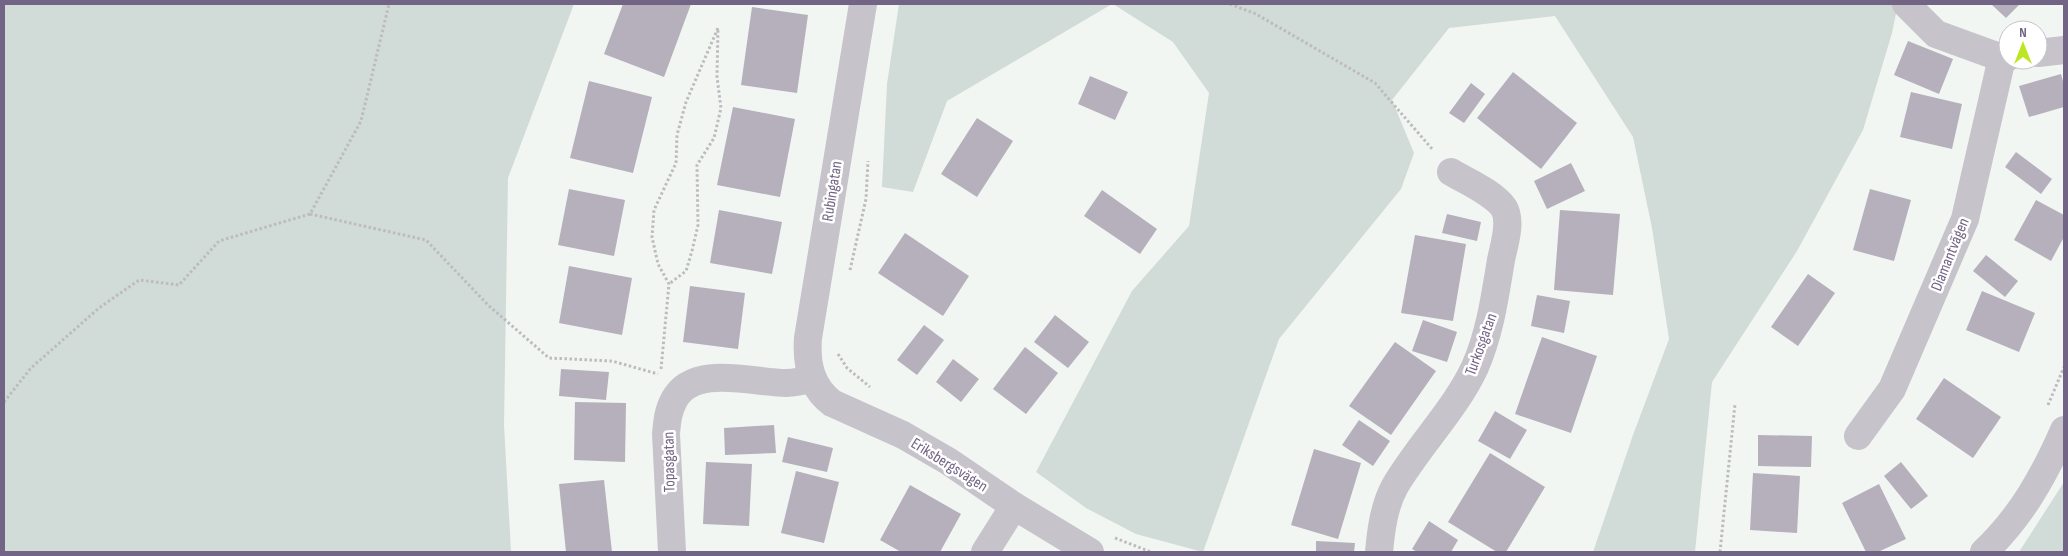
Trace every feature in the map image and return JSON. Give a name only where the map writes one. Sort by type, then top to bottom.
[{"type":"street","name":"Rubingatan","points":[[812,378],[807,354],[808,338],[863,4]]},
{"type":"street","points":[[1906,4],[1936,34],[1998,56]]},
{"type":"street","points":[[2048,52],[2064,50]]},
{"type":"street","name":"Diamantvägen","points":[[1858,436],[1892,389],[1965,219],[2002,70]]},
{"type":"street","name":"Turkosgatan","points":[[1379,552],[1383,517],[1394,487],[1462,390],[1475,366],[1491,317],[1507,228],[1505,210],[1500,203],[1479,188],[1451,172]]},
{"type":"street","name":"Topasgatan","points":[[672,552],[666,434],[668,415],[674,399],[685,388],[698,381],[718,377],[784,383],[797,383],[812,378]]},
{"type":"street","name":"Eriksbergsvägen","points":[[812,378],[822,395],[832,403],[903,435],[940,456],[1014,506],[1090,552]]},
{"type":"street","points":[[1984,552],[2017,515],[2040,482],[2064,430]]},
{"type":"street","points":[[985,552],[1014,506]]},
{"type":"path","points":[[310,214],[361,121],[389,4]]},
{"type":"path","points":[[1230,4],[1256,14],[1375,83],[1451,172]]},
{"type":"path","points":[[4,402],[32,368],[99,308],[139,280],[179,285],[219,241],[310,214],[426,240],[488,305],[549,358],[612,361],[660,374],[669,284],[658,264],[652,237],[654,210],[676,163],[677,136],[686,102],[718,28],[717,77],[721,108],[714,138],[697,165],[698,225],[692,251],[686,271],[669,284]]},
{"type":"path","points":[[849,274],[866,199],[868,159]]},
{"type":"path","points":[[836,346],[837,353],[847,368],[868,386],[876,390]]},
{"type":"path","points":[[1720,552],[1735,404]]},
{"type":"path","points":[[1112,538],[1152,552]]},
{"type":"shaded area","points":[[4,4],[574,4],[508,178],[504,425],[511,552],[4,552]]},
{"type":"shaded area","points":[[899,4],[1112,4],[947,101],[913,192],[882,187],[887,84]]},
{"type":"shaded area","points":[[1113,4],[1898,4],[1892,33],[1863,130],[1797,251],[1712,382],[1695,552],[1593,552],[1633,435],[1669,339],[1652,228],[1633,137],[1555,16],[1449,28],[1392,100],[1414,153],[1401,189],[1279,339],[1203,552],[1136,534],[1086,508],[1036,472],[1132,291],[1189,226],[1209,93],[1173,42]]},
{"type":"shaded area","points":[[2064,482],[2064,552],[2019,552]]},
{"type":"building","points":[[623,4],[691,4],[664,77],[604,54]]},
{"type":"building","points":[[1991,4],[2020,4],[2006,18]]},
{"type":"building","points":[[752,7],[808,15],[797,93],[741,85]]},
{"type":"building","points":[[1908,41],[1953,59],[1939,94],[1894,75]]},
{"type":"building","points":[[1513,72],[1577,123],[1541,169],[1477,118]]},
{"type":"building","points":[[2061,74],[2064,85],[2064,107],[2029,117],[2019,86]]},
{"type":"building","points":[[1090,76],[1128,92],[1115,120],[1078,104]]},
{"type":"building","points":[[589,81],[652,97],[633,173],[570,158]]},
{"type":"building","points":[[1471,83],[1485,94],[1464,123],[1449,113]]},
{"type":"building","points":[[1911,92],[1962,104],[1952,149],[1900,137]]},
{"type":"building","points":[[733,107],[795,119],[780,197],[717,185]]},
{"type":"building","points":[[977,118],[1013,141],[977,197],[941,174]]},
{"type":"building","points":[[2016,152],[2052,179],[2041,194],[2005,167]]},
{"type":"building","points":[[1571,163],[1585,191],[1547,209],[1534,181]]},
{"type":"building","points":[[569,189],[625,200],[614,256],[558,245]]},
{"type":"building","points":[[1870,189],[1911,200],[1894,261],[1853,250]]},
{"type":"building","points":[[1102,190],[1157,229],[1140,254],[1084,216]]},
{"type":"building","points":[[2036,200],[2064,215],[2064,237],[2051,261],[2014,240]]},
{"type":"building","points":[[719,210],[782,222],[772,274],[710,263]]},
{"type":"building","points":[[1560,210],[1620,214],[1613,295],[1554,290]]},
{"type":"building","points":[[1447,214],[1481,222],[1477,241],[1442,233]]},
{"type":"building","points":[[905,233],[969,276],[943,316],[878,273]]},
{"type":"building","points":[[1415,235],[1466,244],[1453,321],[1401,313]]},
{"type":"building","points":[[1986,255],[2018,281],[2005,297],[1973,271]]},
{"type":"building","points":[[569,266],[632,278],[622,335],[559,323]]},
{"type":"building","points":[[1808,274],[1835,293],[1798,346],[1771,327]]},
{"type":"building","points":[[690,286],[745,293],[738,349],[683,342]]},
{"type":"building","points":[[1982,291],[2035,313],[2019,352],[1966,330]]},
{"type":"building","points":[[1537,295],[1570,301],[1564,333],[1531,326]]},
{"type":"building","points":[[1055,315],[1089,342],[1068,368],[1034,342]]},
{"type":"building","points":[[1423,320],[1457,332],[1447,362],[1412,351]]},
{"type":"building","points":[[924,325],[944,340],[917,375],[897,360]]},
{"type":"building","points":[[1542,337],[1597,356],[1571,433],[1515,414]]},
{"type":"building","points":[[1395,342],[1436,371],[1391,435],[1349,406]]},
{"type":"building","points":[[1025,347],[1058,373],[1026,414],[993,389]]},
{"type":"building","points":[[953,359],[979,379],[961,402],[936,382]]},
{"type":"building","points":[[561,369],[609,372],[606,400],[559,396]]},
{"type":"building","points":[[1944,378],[2001,417],[1973,458],[1916,419]]},
{"type":"building","points":[[575,402],[626,403],[625,462],[574,460]]},
{"type":"building","points":[[1495,411],[1527,430],[1510,459],[1478,441]]},
{"type":"building","points":[[1359,420],[1390,441],[1373,466],[1342,445]]},
{"type":"building","points":[[774,425],[776,453],[725,455],[724,428]]},
{"type":"building","points":[[1758,435],[1812,436],[1811,467],[1758,466]]},
{"type":"building","points":[[788,437],[833,448],[827,472],[782,462]]},
{"type":"building","points":[[1314,449],[1361,463],[1338,539],[1291,525]]},
{"type":"building","points":[[1490,453],[1545,487],[1506,552],[1497,552],[1448,522]]},
{"type":"building","points":[[706,462],[752,464],[749,526],[703,524]]},
{"type":"building","points":[[1901,462],[1928,496],[1911,509],[1884,476]]},
{"type":"building","points":[[796,471],[839,482],[824,543],[781,533]]},
{"type":"building","points":[[1753,473],[1800,476],[1797,533],[1750,530]]},
{"type":"building","points":[[604,480],[612,552],[566,552],[559,484]]},
{"type":"building","points":[[1879,484],[1906,539],[1878,552],[1866,552],[1842,503]]},
{"type":"building","points":[[910,485],[961,514],[940,552],[901,552],[880,540]]},
{"type":"building","points":[[1429,521],[1458,540],[1451,552],[1417,552],[1412,549]]},
{"type":"building","points":[[1316,541],[1355,543],[1354,552],[1316,552]]}]
